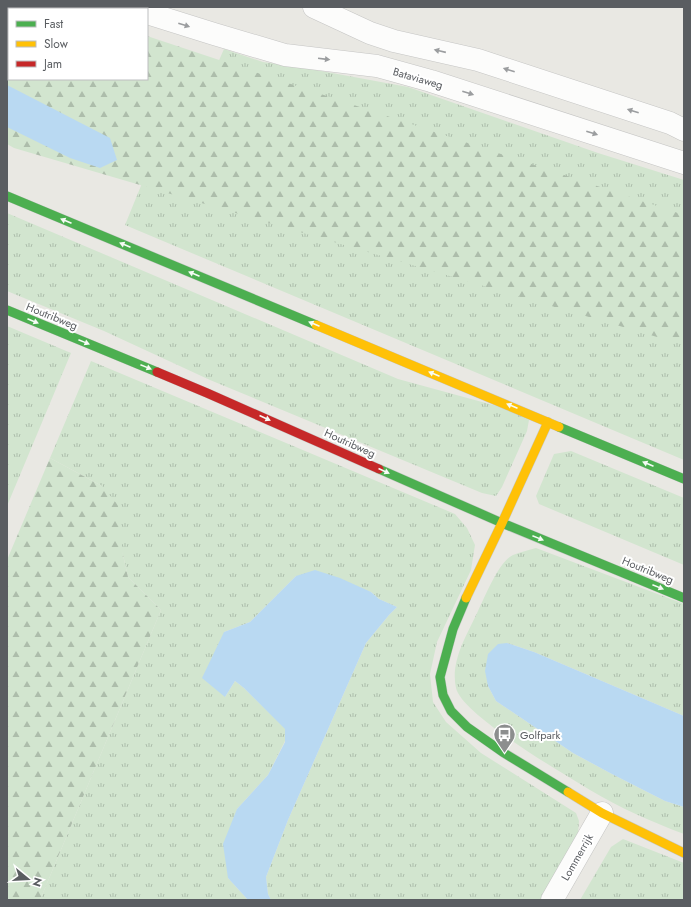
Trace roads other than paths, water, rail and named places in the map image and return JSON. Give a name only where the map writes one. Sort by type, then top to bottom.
[{"type":"main road","points":[[7,196],[684,479]]},
{"type":"main road","name":"Houtribweg","points":[[7,310],[207,393],[502,523],[684,598]]},
{"type":"main road","points":[[548,422],[453,630],[440,677],[443,695],[451,710],[467,727],[504,753],[602,813],[684,853]]},
{"type":"street","points":[[314,7],[370,33],[394,41],[478,60],[679,125]]},
{"type":"street","name":"Bataviaweg","points":[[148,13],[285,55],[377,66],[431,81],[684,163]]},
{"type":"street","name":"Lommerrijk","points":[[552,900],[602,813]]},
{"type":"water","points":[[7,85],[110,138],[117,160],[100,168],[70,158],[7,127]]},
{"type":"water","points":[[315,570],[340,578],[371,592],[379,599],[397,607],[366,643],[288,820],[266,877],[268,894],[271,900],[248,900],[228,878],[223,844],[237,809],[268,775],[285,742],[285,729],[235,681],[225,697],[202,678],[224,632],[250,622],[296,576]]},
{"type":"water","points":[[507,643],[534,652],[684,716],[684,807],[665,801],[573,753],[496,701],[488,686],[485,671],[488,654],[498,644]]},
{"type":"place","name":"Golfpark","points":[[504,754]]}]
